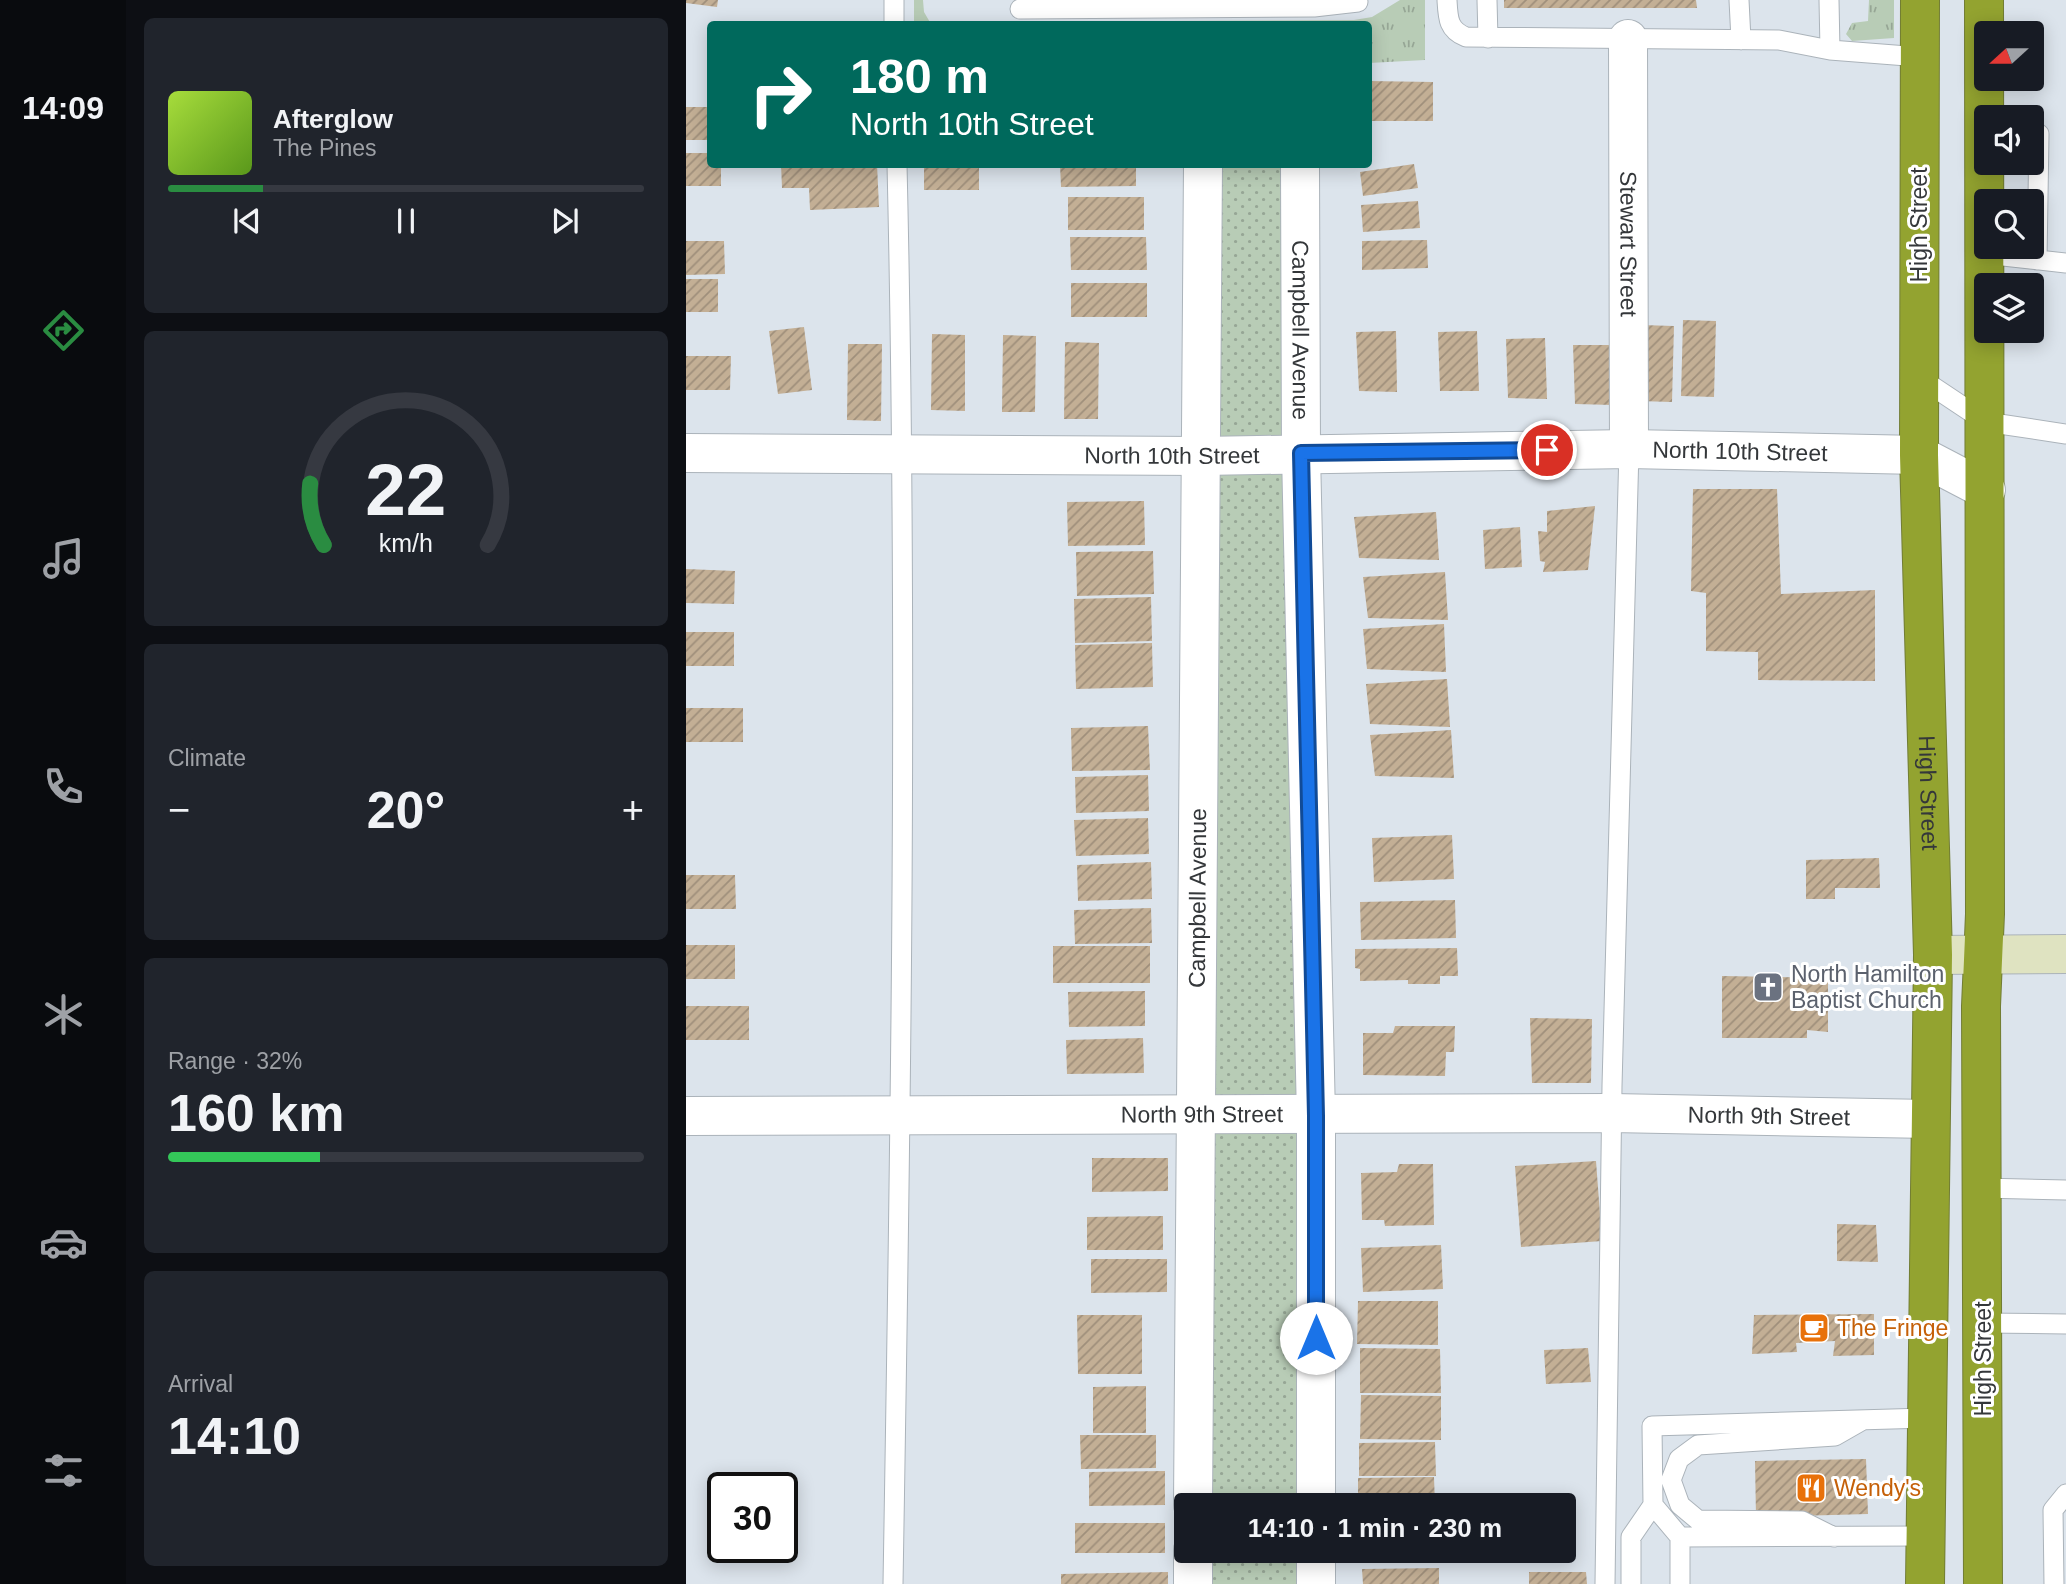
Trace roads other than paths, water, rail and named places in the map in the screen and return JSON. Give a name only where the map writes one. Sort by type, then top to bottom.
[{"type":"highway","name":"High Street","points":[[1920,0],[1919,455],[1933,955],[1926,1584]]},
{"type":"highway","name":"High Street","points":[[1984,0],[1985,105]]},
{"type":"highway","name":"High Street","points":[[1983,1584],[1981,1006],[1984,955],[1985,259]]},
{"type":"street","name":"Stewart Street","points":[[1628,38],[1629,449]]},
{"type":"street","name":"Campbell Avenue","points":[[1193,1493],[1203,168]]},
{"type":"street","name":"Campbell Avenue","points":[[1300,168],[1301,453],[1316,1116],[1316,1493]]},
{"type":"street","name":"North 10th Street","points":[[686,453],[1202,456],[1629,449],[1919,455],[1986,490]]},
{"type":"street","points":[[1933,955],[2066,954]]},
{"type":"street","name":"North 9th Street","points":[[686,1116],[1316,1116],[1612,1112],[1930,1118]]},
{"type":"street","points":[[1193,1563],[1193,1584]]},
{"type":"street","points":[[1316,1563],[1316,1584]]},
{"type":"lane","points":[[894,0],[894,21]]},
{"type":"lane","points":[[1447,0],[1448,20],[1456,33],[1466,37],[1779,40],[1830,50],[1920,57]]},
{"type":"lane","points":[[1488,0],[1488,38]]},
{"type":"lane","points":[[1739,0],[1741,40]]},
{"type":"lane","points":[[1829,0],[1830,50]]},
{"type":"lane","points":[[1020,9],[1314,8],[1357,2]]},
{"type":"lane","points":[[893,1584],[902,1114],[904,455],[897,168]]},
{"type":"lane","points":[[2037,260],[2038,175]]},
{"type":"lane","points":[[2028,259],[2066,263]]},
{"type":"lane","points":[[1920,378],[1986,422],[2066,434]]},
{"type":"lane","points":[[1605,1584],[1612,1112],[1629,449]]},
{"type":"lane","points":[[1982,1188],[2066,1191]]},
{"type":"lane","points":[[1983,1323],[2066,1324]]},
{"type":"lane","points":[[1631,1584],[1631,1537],[1653,1505],[1652,1426],[1927,1418]]},
{"type":"lane","points":[[1834,1537],[1802,1521],[1698,1520],[1680,1505],[1671,1480],[1679,1459],[1698,1445],[1835,1436],[1863,1420]]},
{"type":"lane","points":[[2054,1584],[2053,1510],[2066,1494]]},
{"type":"lane","points":[[1653,1505],[1680,1537],[1679,1584]]},
{"type":"lane","points":[[1680,1537],[1926,1536]]},
{"type":"place","name":"North Hamilton Baptist Church","points":[[1768,987]]},
{"type":"place","name":"The Fringe","points":[[1814,1328]]},
{"type":"place","name":"Wendy's","points":[[1811,1488]]}]
